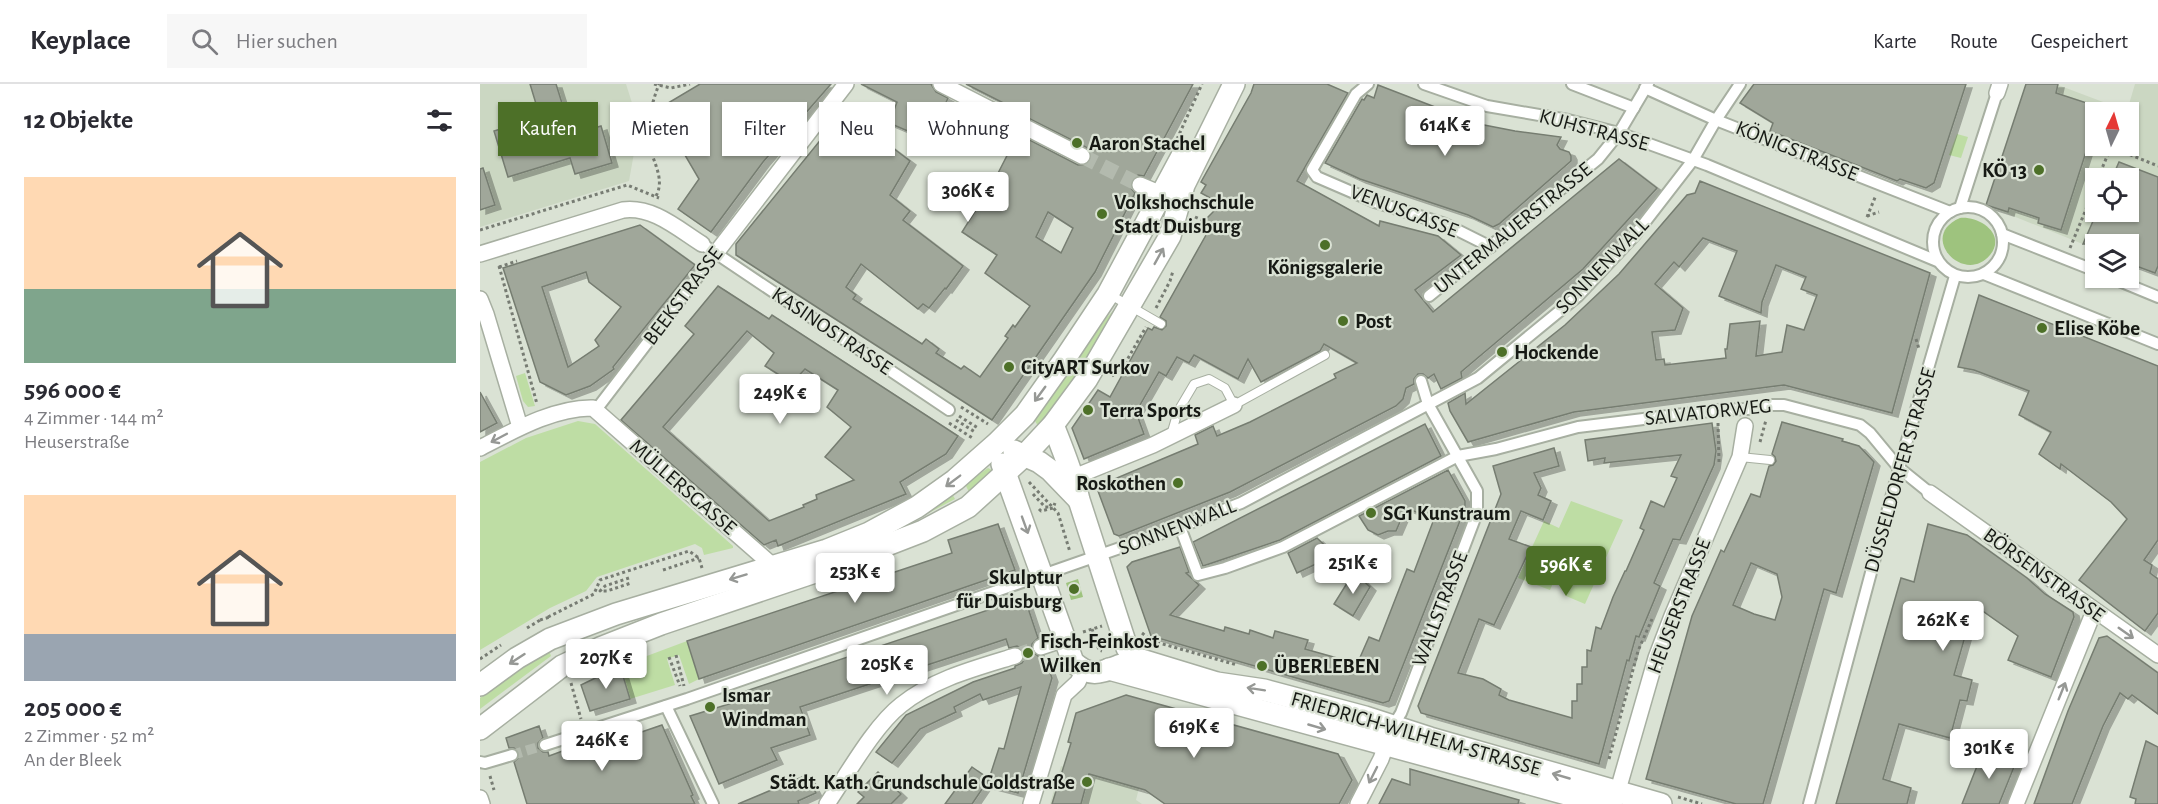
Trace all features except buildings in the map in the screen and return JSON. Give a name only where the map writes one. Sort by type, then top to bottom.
[{"type":"main road","points":[[480,685],[517,658],[550,639],[582,626],[826,550],[868,533],[917,507],[956,480],[994,434],[1024,415],[1108,294],[1170,198],[1217,84]]},
{"type":"main road","points":[[480,729],[562,666],[661,624],[830,567],[923,531],[968,507],[1005,475],[1053,425],[1087,379],[1131,307],[1170,236],[1170,198],[1184,185],[1234,84]]},
{"type":"main road","points":[[1053,425],[1074,477],[1079,500],[1131,653],[1121,665],[1109,669]]},
{"type":"main road","points":[[994,434],[1024,456],[1039,462],[1050,470],[1079,500]]},
{"type":"main road","points":[[994,434],[1005,475],[1043,575],[1072,637],[1073,662],[1083,671]]},
{"type":"main road","name":"FRIEDRICH-WILHELM-STRASSE","points":[[1131,653],[1217,683],[1264,690],[1390,736]]},
{"type":"main road","name":"FRIEDRICH-WILHELM-STRASSE","points":[[1083,671],[1098,673],[1109,669],[1390,736],[1612,800],[1665,799]]},
{"type":"street","name":"BEEKSTRASSE","points":[[593,408],[599,406],[846,84]]},
{"type":"street","points":[[941,84],[1082,156]]},
{"type":"street","name":"VENUSGASSE","points":[[1368,84],[1356,94],[1312,170],[1317,177],[1375,202],[1444,224],[1491,247]]},
{"type":"street","name":"KUHSTRASSE","points":[[1424,84],[1487,106],[1568,120],[1620,133],[1693,160]]},
{"type":"street","name":"KUHSTRASSE","points":[[1572,84],[1634,108]]},
{"type":"street","name":"SONNENWALL","points":[[545,745],[666,706],[1180,527],[1241,503],[1478,378],[1578,296],[1635,235],[1693,160],[1740,84]]},
{"type":"street","name":"UNTERMAUERSTRASSE","points":[[1429,296],[1598,159],[1620,133],[1646,86]]},
{"type":"street","name":"KÖNIGSTRASSE","points":[[1646,86],[1716,120],[1880,185],[1955,210],[1971,207],[1991,216],[1998,224],[2002,234],[2085,266]]},
{"type":"street","points":[[1999,89],[1955,210],[1942,218],[1936,227],[1932,238],[1933,250],[1937,261],[1955,276],[1966,278],[1984,274],[1995,265],[2001,256],[2002,234]]},
{"type":"street","points":[[1693,160],[1937,261]]},
{"type":"street","points":[[1140,185],[1170,198]]},
{"type":"street","points":[[484,253],[634,208],[650,212],[702,244]]},
{"type":"street","name":"KASINOSTRASSE","points":[[702,244],[954,412]]},
{"type":"street","points":[[1984,274],[2158,344]]},
{"type":"street","name":"DÜSSELDORFER STRASSE","points":[[1809,804],[1899,468],[1955,276]]},
{"type":"street","points":[[2136,288],[2158,297]]},
{"type":"street","points":[[480,299],[520,427]]},
{"type":"street","name":"WALLSTRASSE","points":[[1358,804],[1382,759],[1401,713],[1477,513],[1477,491],[1428,404],[1421,381]]},
{"type":"street","points":[[1074,477],[1153,445],[1234,405]]},
{"type":"street","name":"SALVATORWEG","points":[[1180,527],[1198,575],[1283,547],[1458,456],[1496,449],[1578,428],[1717,410],[1747,410],[1771,405],[1784,405],[1860,425],[1870,433],[1899,468],[1930,493]]},
{"type":"street","points":[[480,448],[520,427],[577,408],[593,408]]},
{"type":"street","name":"MÜLLERSGASSE","points":[[593,408],[773,566]]},
{"type":"street","name":"HEUSERSTRASSE","points":[[1612,800],[1656,658],[1740,457],[1747,410]]},
{"type":"street","name":"BÖRSENSTRASSE","points":[[1930,493],[2158,655]]},
{"type":"street","points":[[2016,804],[2094,611]]},
{"type":"street","points":[[1041,647],[1072,637]]},
{"type":"street","points":[[826,804],[882,724],[901,705],[927,689],[963,672],[1015,656]]},
{"type":"street","points":[[1031,804],[1064,695],[1078,682],[1083,671]]},
{"type":"street","points":[[666,706],[713,804]]},
{"type":"street","points":[[483,763],[512,755]]},
{"type":"street","points":[[480,798],[482,804]]},
{"type":"lane","points":[[1108,294],[1161,324]]},
{"type":"lane","points":[[1171,435],[1178,411],[1194,384],[1209,380],[1225,388],[1234,405],[1325,355]]},
{"type":"lane","points":[[1740,457],[1770,460]]},
{"type":"path","points":[[656,196],[660,188],[660,181],[649,142],[650,111],[657,85],[671,88],[690,84]]},
{"type":"path","points":[[2102,168],[2111,147],[2158,166]]},
{"type":"path","points":[[1862,230],[1880,185]]},
{"type":"path","points":[[1867,216],[1879,212]]},
{"type":"path","points":[[2067,258],[2085,213]]},
{"type":"path","points":[[484,253],[499,267],[538,409]]},
{"type":"path","points":[[958,405],[994,434],[975,439],[948,422],[958,405]]},
{"type":"path","points":[[954,412],[978,428]]},
{"type":"path","points":[[956,420],[975,432]]},
{"type":"path","points":[[1029,482],[1058,513],[1074,565]]},
{"type":"path","points":[[1053,508],[1057,495]]},
{"type":"path","points":[[1053,508],[1054,499]]},
{"type":"path","points":[[1034,504],[1041,511],[1053,508]]},
{"type":"path","points":[[1046,507],[1053,508]]},
{"type":"path","points":[[594,594],[600,580],[689,551],[699,558],[702,568]]},
{"type":"path","points":[[663,570],[699,558]]},
{"type":"path","points":[[540,620],[606,586],[629,578]]},
{"type":"path","points":[[600,591],[631,583]]},
{"type":"path","points":[[1139,623],[1142,633],[1152,641],[1243,667]]},
{"type":"path","points":[[1072,637],[1103,625]]},
{"type":"path","points":[[676,655],[685,683]]},
{"type":"path","points":[[669,657],[679,685]]},
{"type":"path","points":[[571,683],[584,733]]},
{"type":"path","points":[[483,763],[496,794]]},
{"type":"path","points":[[1665,799],[1702,804]]},
{"type":"shaded area","points":[[480,84],[626,84],[632,102],[610,102],[610,156],[633,156],[629,181],[480,227]]},
{"type":"shaded area","points":[[2026,84],[2058,85],[2103,102],[2085,102],[2085,156],[2139,156],[2139,102],[2130,102],[2135,84],[2158,84],[2158,266],[2155,273],[2139,267],[2139,234],[2085,234],[2085,245],[1986,205]]},
{"type":"shaded area","points":[[1957,134],[1968,137],[1961,158],[1949,155]]},
{"type":"shaded area","points":[[1960,218],[1982,223],[1993,234],[1994,247],[1990,255],[1979,263],[1968,265],[1958,262],[1949,255],[1944,246],[1943,236],[1948,226]]},
{"type":"shaded area","points":[[1115,311],[1080,371],[1041,426],[1038,426],[1035,421]]},
{"type":"shaded area","points":[[525,373],[535,406],[528,407],[523,401],[516,376]]},
{"type":"shaded area","points":[[578,421],[595,424],[733,548],[704,555],[702,548],[695,544],[597,577],[586,591],[550,608],[480,650],[480,462],[526,438]]},
{"type":"shaded area","points":[[988,468],[992,470],[991,476],[969,492],[965,484]]},
{"type":"shaded area","points":[[951,492],[955,499],[893,532]]},
{"type":"shaded area","points":[[1571,501],[1623,520],[1585,604],[1566,596],[1569,587],[1554,581],[1550,590],[1518,578],[1544,521],[1559,528]]},
{"type":"shaded area","points":[[1078,579],[1083,597],[1071,600],[1066,583]]},
{"type":"shaded area","points":[[687,641],[699,679],[689,684],[679,655],[667,659],[675,685],[630,699],[620,666]]},
{"type":"shaded area","points":[[549,650],[551,656],[480,709],[480,698]]},
{"type":"shaded area","name":"Städt. Kath. Grundschule Goldstraße","points":[[1061,766],[1139,788],[1136,800],[1142,804],[1050,804]]},
{"type":"tunnel","points":[[1082,156],[1140,185]]},
{"type":"tunnel","points":[[1015,656],[1041,647]]},
{"type":"tunnel","points":[[512,755],[545,745]]},
{"type":"place","name":"Aaron Stachel","points":[[1077,143]]},
{"type":"place","name":"KÖ 13","points":[[2039,170]]},
{"type":"place","name":"Volkshochschule Stadt Duisburg","points":[[1102,214]]},
{"type":"place","name":"Königsgalerie","points":[[1325,245]]},
{"type":"place","name":"Post","points":[[1343,321]]},
{"type":"place","name":"Elise Köbe","points":[[2042,328]]},
{"type":"place","name":"Hockende","points":[[1502,352]]},
{"type":"place","name":"CityART Surkov","points":[[1009,367]]},
{"type":"place","name":"Terra Sports","points":[[1088,410]]},
{"type":"place","name":"Roskothen","points":[[1178,483]]},
{"type":"place","name":"SG1 Kunstraum","points":[[1371,513]]},
{"type":"place","name":"Skulptur für Duisburg","points":[[1074,589]]},
{"type":"place","name":"Fisch-Feinkost Wilken","points":[[1028,653]]},
{"type":"place","name":"ÜBERLEBEN","points":[[1262,666]]},
{"type":"place","name":"Ismar Windman","points":[[710,707]]},
{"type":"place","name":"Städt. Kath. Grundschule Goldstraße","points":[[1087,782]]}]
